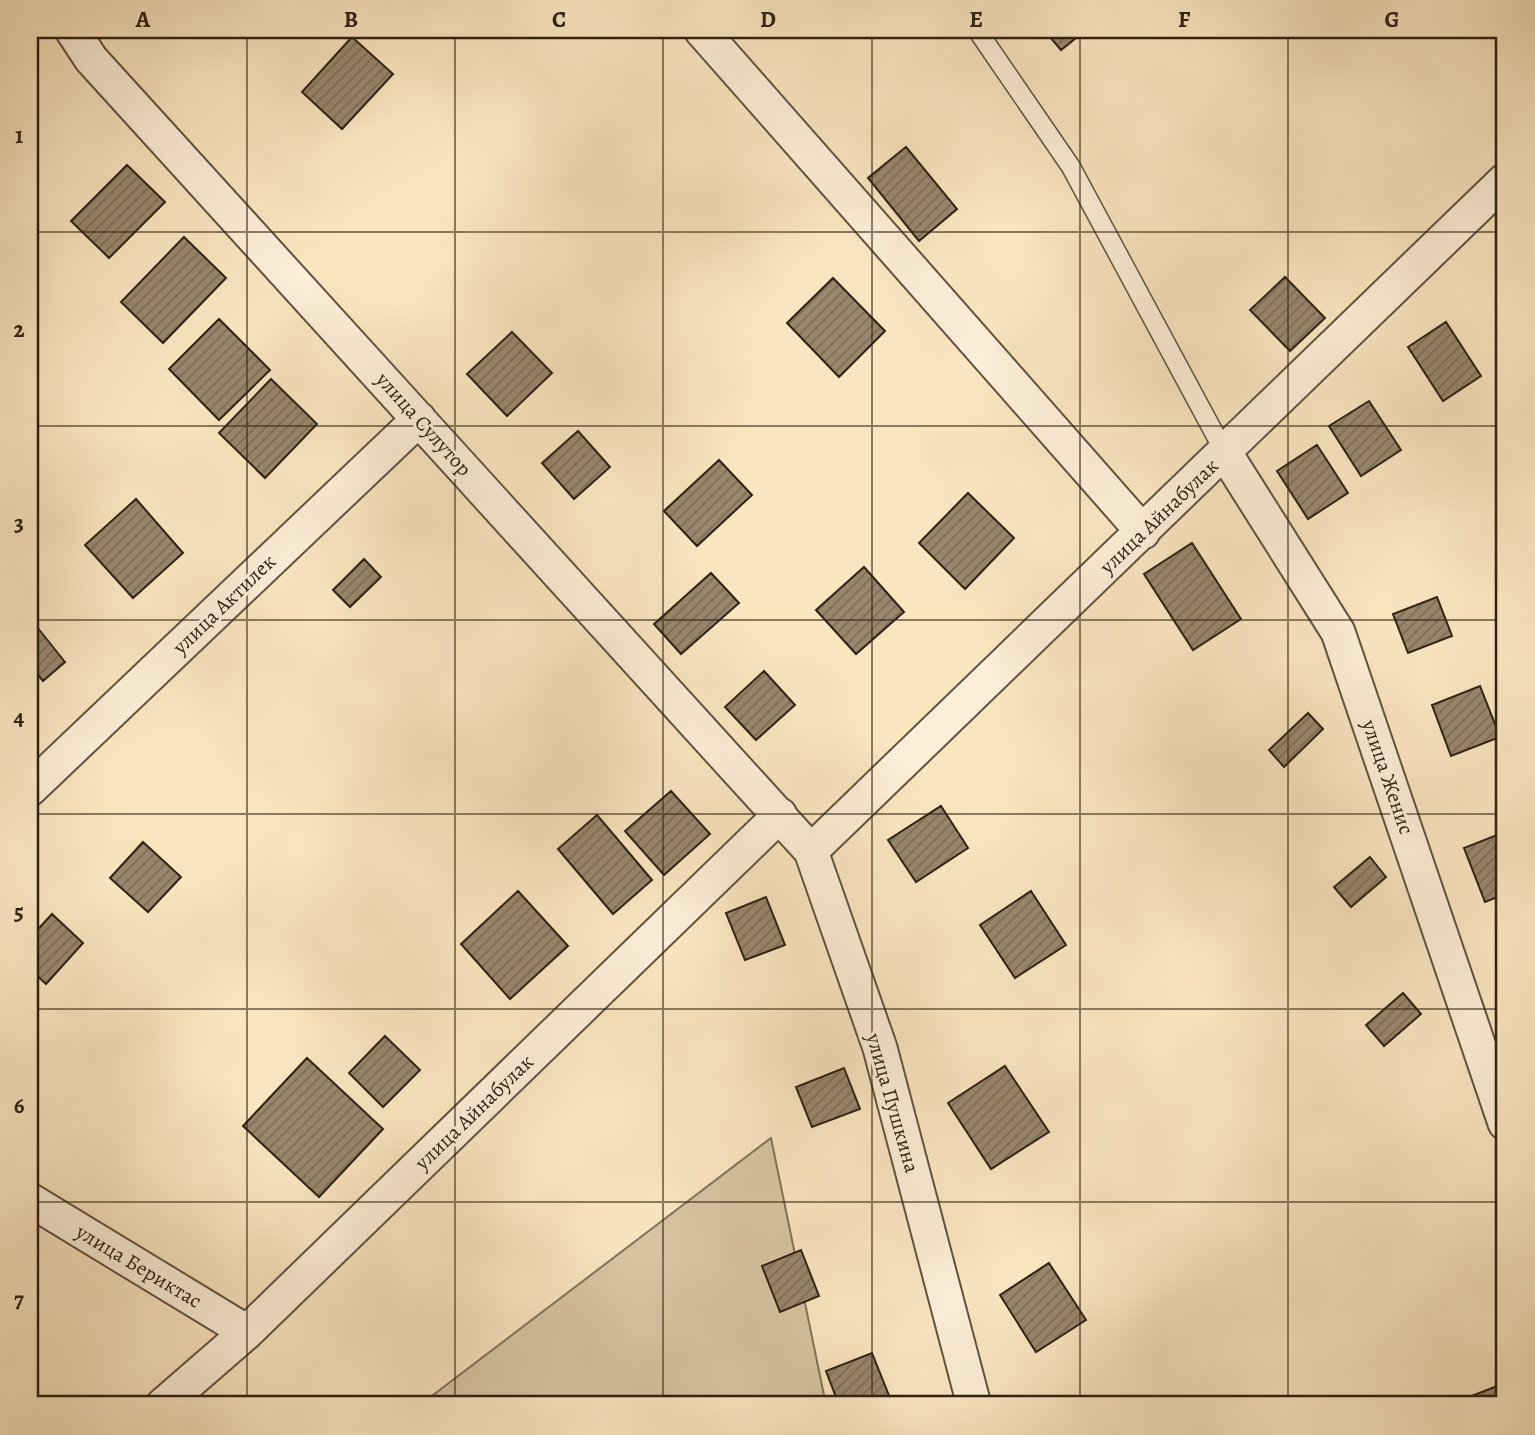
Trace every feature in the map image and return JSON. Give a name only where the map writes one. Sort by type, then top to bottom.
[{"type":"street","name":"улица Сулутор","points":[[72,30],[91,59],[780,815]]},
{"type":"street","points":[[701,30],[1143,532]]},
{"type":"street","name":"улица Айнабулак","points":[[811,851],[1505,180]]},
{"type":"street","name":"улица Актилек","points":[[30,789],[419,419]]},
{"type":"street","name":"улица Женис","points":[[1225,453],[1338,632],[1505,1123]]},
{"type":"street","name":"улица Айнабулак","points":[[163,1405],[247,1332],[780,815]]},
{"type":"street","name":"улица Пушкина","points":[[780,815],[811,851],[880,1048],[974,1405]]},
{"type":"street","name":"улица Бериктас","points":[[30,1200],[247,1332]]},
{"type":"lane","points":[[977,30],[1071,167],[1225,453]]},
{"type":"shaded area","points":[[771,1138],[826,1405],[420,1405]]},
{"type":"building","points":[[1044,30],[1086,30],[1061,50]]},
{"type":"building","points":[[352,37],[393,74],[342,129],[302,92]]},
{"type":"building","points":[[906,147],[957,209],[919,241],[868,178]]},
{"type":"building","points":[[127,165],[165,202],[109,258],[71,221]]},
{"type":"building","points":[[184,237],[226,278],[163,343],[121,302]]},
{"type":"building","points":[[1285,277],[1325,318],[1290,351],[1250,310]]},
{"type":"building","points":[[833,278],[885,331],[839,377],[787,323]]},
{"type":"building","points":[[219,319],[270,370],[219,420],[169,369]]},
{"type":"building","points":[[1446,322],[1481,376],[1443,401],[1408,347]]},
{"type":"building","points":[[512,332],[552,373],[507,416],[467,374]]},
{"type":"building","points":[[271,379],[317,424],[265,478],[219,433]]},
{"type":"building","points":[[1369,401],[1401,450],[1361,476],[1329,426]]},
{"type":"building","points":[[578,431],[610,467],[574,499],[542,463]]},
{"type":"building","points":[[1317,445],[1348,493],[1308,519],[1277,471]]},
{"type":"building","points":[[719,460],[752,495],[697,546],[664,511]]},
{"type":"building","points":[[968,493],[1014,538],[965,589],[919,543]]},
{"type":"building","points":[[136,499],[183,553],[133,598],[85,545]]},
{"type":"building","points":[[1192,543],[1241,619],[1193,650],[1144,574]]},
{"type":"building","points":[[364,559],[381,577],[350,607],[333,590]]},
{"type":"building","points":[[864,567],[904,612],[856,654],[816,610]]},
{"type":"building","points":[[711,573],[739,603],[681,654],[654,624]]},
{"type":"building","points":[[1437,597],[1452,636],[1408,653],[1393,614]]},
{"type":"building","points":[[37,627],[65,662],[43,681],[30,665],[30,633]]},
{"type":"building","points":[[764,671],[795,705],[756,740],[725,707]]},
{"type":"building","points":[[1480,686],[1500,737],[1451,756],[1432,705]]},
{"type":"building","points":[[1308,713],[1323,729],[1284,767],[1269,750]]},
{"type":"building","points":[[671,791],[710,834],[664,875],[625,831]]},
{"type":"building","points":[[941,806],[968,848],[916,882],[888,840]]},
{"type":"building","points":[[597,815],[652,880],[613,914],[558,849]]},
{"type":"building","points":[[1502,833],[1505,841],[1505,894],[1485,902],[1464,848]]},
{"type":"building","points":[[143,842],[181,877],[148,912],[110,878]]},
{"type":"building","points":[[1370,857],[1386,877],[1351,907],[1334,887]]},
{"type":"building","points":[[518,891],[568,946],[510,999],[461,944]]},
{"type":"building","points":[[1031,891],[1066,945],[1015,978],[980,925]]},
{"type":"building","points":[[766,897],[785,945],[745,960],[726,913]]},
{"type":"building","points":[[52,914],[83,943],[46,984],[30,969],[30,938]]},
{"type":"building","points":[[1403,993],[1421,1014],[1384,1046],[1366,1025]]},
{"type":"building","points":[[385,1036],[420,1070],[383,1107],[349,1073]]},
{"type":"building","points":[[307,1058],[383,1129],[319,1197],[243,1126]]},
{"type":"building","points":[[1005,1066],[1049,1132],[991,1169],[948,1103]]},
{"type":"building","points":[[844,1068],[860,1109],[812,1127],[796,1087]]},
{"type":"building","points":[[801,1250],[819,1296],[780,1312],[762,1266]]},
{"type":"building","points":[[1049,1263],[1086,1320],[1036,1352],[1000,1295]]},
{"type":"building","points":[[872,1353],[892,1403],[839,1405],[826,1371]]},
{"type":"building","points":[[1505,1383],[1505,1405],[1468,1405],[1466,1398]]}]
